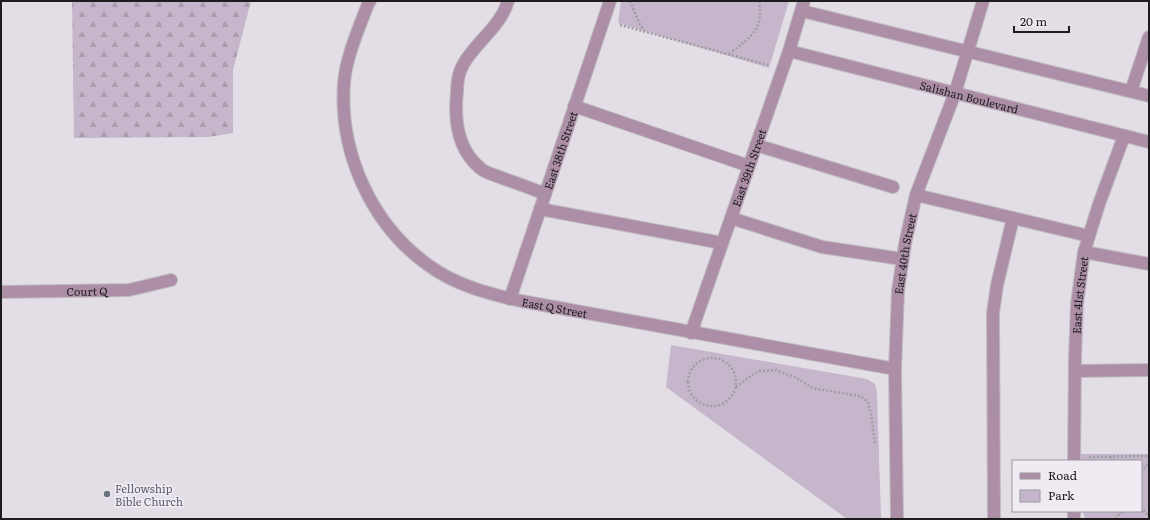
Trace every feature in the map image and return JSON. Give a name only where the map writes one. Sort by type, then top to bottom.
[{"type":"street","name":"East Q Street","points":[[370,1],[353,44],[344,82],[344,117],[350,148],[361,181],[375,209],[408,249],[428,266],[468,287],[510,299],[895,369]]},
{"type":"street","points":[[508,1],[497,21],[475,46],[463,64],[457,82],[455,105],[456,124],[461,142],[470,158],[481,169],[545,194]]},
{"type":"street","name":"East 38th Street","points":[[510,299],[610,1]]},
{"type":"street","name":"East 40th Street","points":[[897,519],[895,369],[898,291],[902,259],[916,196],[955,92],[983,1]]},
{"type":"street","points":[[803,6],[967,52],[1149,96]]},
{"type":"street","name":"East 39th Street","points":[[691,333],[789,51],[803,6]]},
{"type":"street","points":[[1131,91],[1149,37]]},
{"type":"street","name":"Salishan Boulevard","points":[[789,51],[1149,142]]},
{"type":"street","points":[[574,106],[749,166]]},
{"type":"street","name":"East 41st Street","points":[[1074,459],[1074,371],[1077,304],[1084,252],[1099,204],[1124,136]]},
{"type":"street","points":[[756,145],[893,187]]},
{"type":"street","points":[[916,196],[1089,236]]},
{"type":"street","points":[[540,209],[722,243]]},
{"type":"street","points":[[731,218],[822,247],[902,259]]},
{"type":"street","points":[[994,519],[993,313],[997,285],[1013,218]]},
{"type":"street","points":[[1084,252],[1149,264]]},
{"type":"street","name":"Court Q","points":[[1,292],[129,290],[171,280]]},
{"type":"street","points":[[1074,371],[1149,370]]},
{"type":"path","points":[[630,1],[637,19],[645,32]]},
{"type":"path","points":[[729,54],[754,33],[758,26],[760,17],[759,1]]},
{"type":"path","points":[[620,25],[768,65]]},
{"type":"path","points":[[714,358],[715,351]]},
{"type":"path","points":[[714,358],[725,362],[734,370],[736,387],[734,394],[729,400],[714,407],[699,403],[693,398],[689,391],[688,383],[692,368],[702,360],[714,358]]},
{"type":"path","points":[[736,387],[759,371],[775,370],[795,377],[812,388],[860,396],[868,402],[875,443]]},
{"type":"path","points":[[1074,459],[1149,456]]},
{"type":"path","points":[[1110,457],[1114,460]]},
{"type":"path","points":[[1142,471],[1149,463]]},
{"type":"path","points":[[1142,508],[1149,517]]},
{"type":"green space","points":[[72,1],[251,1],[233,70],[233,133],[208,137],[74,138]]},
{"type":"green space","points":[[621,1],[789,1],[769,68],[618,23]]},
{"type":"green space","points":[[671,345],[867,379],[875,384],[877,393],[881,519],[847,519],[666,387]]},
{"type":"green space","points":[[1080,454],[1149,454],[1149,519],[1085,519],[1083,512],[1142,512],[1142,460],[1081,460]]},
{"type":"place","name":"Fellowship Bible Church","points":[[107,494]]}]
